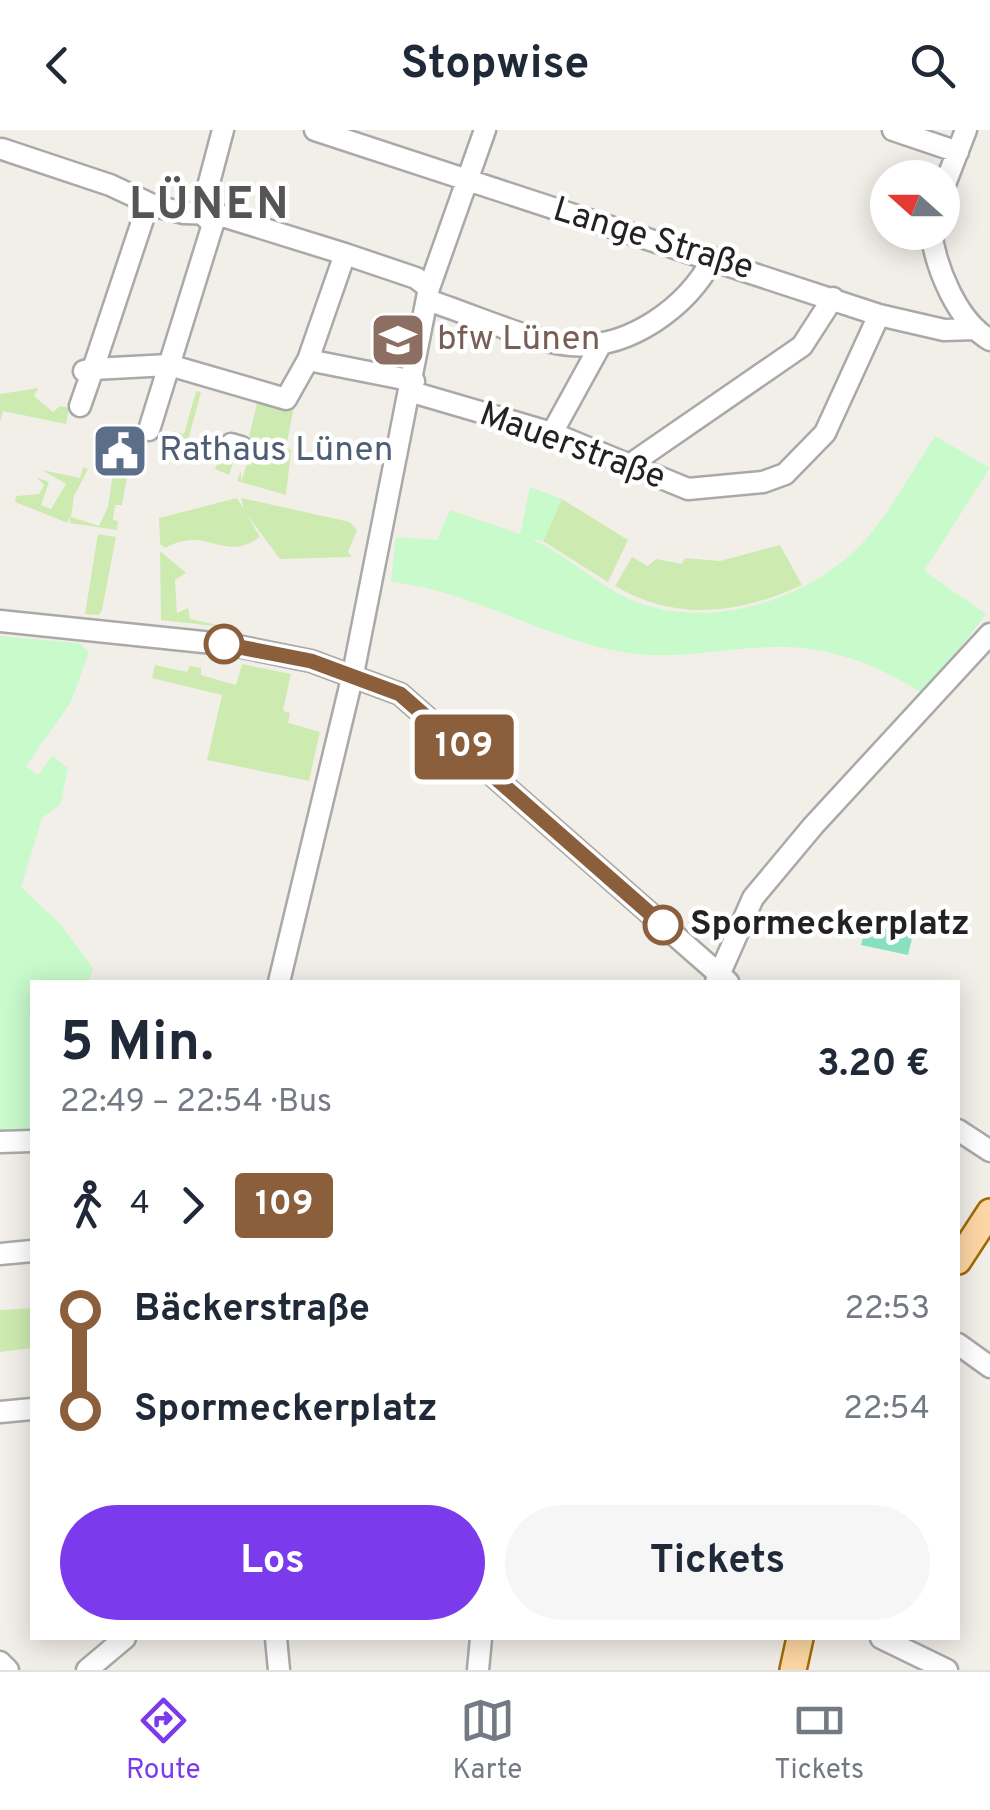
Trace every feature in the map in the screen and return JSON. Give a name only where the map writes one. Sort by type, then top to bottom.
[{"type":"main road","points":[[960,1258],[990,1212]]},
{"type":"main road","points":[[793,1670],[798,1640]]},
{"type":"street","points":[[149,430],[207,219],[223,130]]},
{"type":"street","points":[[283,980],[354,674],[430,294],[485,130]]},
{"type":"street","points":[[893,130],[958,152]]},
{"type":"street","points":[[955,160],[966,130]]},
{"type":"street","name":"Lange Straße","points":[[329,132],[880,315],[944,330],[983,334]]},
{"type":"street","points":[[2,150],[110,185],[143,214],[207,219],[345,254],[416,278],[430,294],[565,345],[601,344],[670,311],[696,288],[713,258]]},
{"type":"street","points":[[80,406],[117,278],[143,214]]},
{"type":"street","points":[[936,250],[945,280],[983,334]]},
{"type":"street","points":[[88,370],[169,365],[286,399],[308,360],[345,254]]},
{"type":"street","points":[[628,466],[802,346],[833,298]]},
{"type":"street","name":"Mauerstraße","points":[[308,360],[413,386],[552,433],[688,489],[763,482],[784,474],[825,433],[880,315]]},
{"type":"street","points":[[552,433],[601,344]]},
{"type":"street","points":[[0,621],[204,640],[354,674],[420,708],[721,980],[753,898],[836,800],[990,634]]},
{"type":"street","points":[[962,1134],[990,1138]]},
{"type":"street","points":[[962,1134],[990,1151]]},
{"type":"street","points":[[0,1142],[30,1141]]},
{"type":"street","points":[[0,1254],[30,1251]]},
{"type":"street","points":[[960,1346],[990,1368]]},
{"type":"street","points":[[0,1412],[30,1409]]},
{"type":"street","points":[[87,1670],[123,1640]]},
{"type":"street","points":[[276,1640],[279,1670]]},
{"type":"street","points":[[478,1670],[481,1640]]},
{"type":"street","points":[[884,1640],[947,1670]]},
{"type":"street","points":[[0,1662],[8,1670]]},
{"type":"green space","points":[[38,388],[34,396],[53,412],[60,406],[69,408],[66,424],[3,411],[0,422],[0,394]]},
{"type":"green space","points":[[196,391],[201,392],[189,437],[230,448],[235,456],[229,475],[215,469],[219,457],[172,443],[174,431],[184,434]]},
{"type":"green space","points":[[259,395],[294,406],[286,448],[291,450],[286,495],[237,481],[241,471],[241,482],[250,455],[243,462]]},
{"type":"green space","points":[[935,436],[990,468],[924,571],[986,614],[925,695],[877,669],[827,652],[790,647],[665,655],[623,652],[564,637],[450,594],[391,582],[396,537],[437,540],[450,510],[520,534],[530,487],[562,499],[543,541],[531,539],[629,599],[660,609],[694,613],[761,604],[823,576],[849,556],[880,521]]},
{"type":"green space","points":[[83,467],[88,469],[74,496],[71,517],[99,526],[108,507],[113,473],[127,477],[122,505],[115,505],[113,520],[118,521],[117,530],[70,523],[69,516],[68,523],[15,502],[16,496],[39,494],[44,485],[36,477],[49,482],[41,505],[51,509],[66,484],[42,470],[80,478]]},
{"type":"green space","points":[[237,498],[260,537],[235,547],[193,540],[165,548],[160,544],[159,518]]},
{"type":"green space","points":[[241,498],[350,522],[357,530],[348,552],[352,557],[280,559],[244,511]]},
{"type":"green space","points":[[562,499],[628,540],[608,582],[543,541]]},
{"type":"green space","points":[[98,534],[116,537],[102,610],[99,615],[85,614]]},
{"type":"green space","points":[[780,545],[802,585],[731,608],[684,609],[661,605],[615,586],[632,557],[648,566],[656,559],[682,564],[685,558],[720,561]]},
{"type":"green space","points":[[160,551],[186,573],[175,580],[177,613],[188,608],[190,619],[231,628],[161,620]]},
{"type":"green space","points":[[0,636],[79,643],[89,652],[71,702],[26,766],[38,775],[52,756],[68,768],[60,805],[42,818],[21,887],[61,925],[93,968],[90,980],[30,980],[30,1129],[0,1132]]},
{"type":"green space","points":[[242,664],[291,674],[283,711],[290,713],[288,723],[320,732],[309,781],[207,760],[222,695],[152,678],[155,665],[187,672],[190,666],[201,668],[201,675],[236,685]]},
{"type":"green space","points":[[866,924],[913,934],[908,955],[861,945]]},
{"type":"green space","points":[[30,1308],[30,1348],[0,1352],[0,1310]]},
{"type":"bus line","name":"109","points":[[224,644],[311,661],[400,694],[663,925]]},
{"type":"place","name":"bfw Lünen","points":[[398,340]]},
{"type":"place","name":"Rathaus Lünen","points":[[120,451]]},
{"type":"place","name":"Spormeckerplatz","points":[[663,925]]},
{"type":"district","name":"LÜNEN","points":[[210,206]]}]
